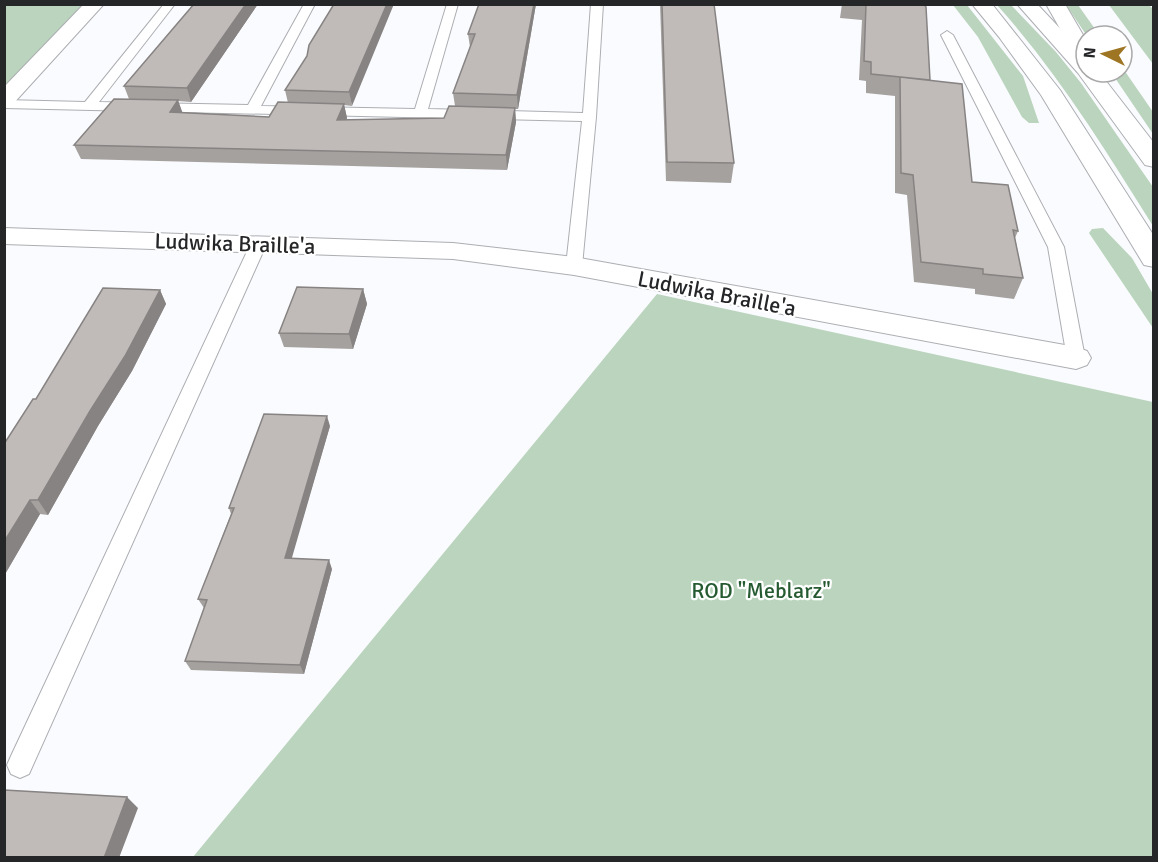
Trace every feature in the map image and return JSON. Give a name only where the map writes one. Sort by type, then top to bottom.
[{"type":"street","points":[[4,99],[95,4]]},
{"type":"street","points":[[981,4],[1046,85],[1154,259]]},
{"type":"street","points":[[1026,4],[1074,56]]},
{"type":"street","points":[[1055,4],[1074,36]]},
{"type":"street","points":[[1097,84],[1154,160]]},
{"type":"street","points":[[1102,84],[1116,107]]},
{"type":"street","name":"Ludwika Braille'a","points":[[4,236],[453,251],[574,266],[1076,358]]},
{"type":"lane","points":[[88,106],[170,4]]},
{"type":"lane","points":[[253,109],[310,4]]},
{"type":"lane","points":[[422,112],[453,4]]},
{"type":"lane","points":[[574,266],[589,117],[597,4]]},
{"type":"lane","name":"Ludwika Braille'a","points":[[947,35],[1056,247],[1076,358]]},
{"type":"lane","points":[[4,104],[589,117]]},
{"type":"lane","points":[[20,765],[259,243]]},
{"type":"green space","points":[[5,5],[84,5],[5,86]]},
{"type":"green space","points":[[953,5],[967,5],[1023,76],[1039,123],[1029,123],[1022,117],[978,37]]},
{"type":"green space","points":[[997,5],[1011,5],[1074,74],[1074,84],[1082,84],[1153,187],[1153,226],[1099,140],[1061,85]]},
{"type":"green space","points":[[1066,5],[1078,5],[1091,24],[1079,24]]},
{"type":"green space","points":[[1109,5],[1149,5],[1153,9],[1153,64],[1134,39],[1134,24],[1123,24]]},
{"type":"green space","points":[[1119,84],[1134,84],[1153,112],[1153,134]]},
{"type":"green space","points":[[1103,228],[1132,258],[1153,294],[1153,328],[1089,233],[1092,229]]},
{"type":"green space","name":"ROD \"Meblarz\"","points":[[657,294],[1153,402],[1153,857],[193,857]]},
{"type":"building","points":[[194,4],[246,4],[187,88],[124,86]]},
{"type":"building","points":[[334,4],[387,4],[349,92],[285,90],[307,56],[309,45]]},
{"type":"building","points":[[479,4],[534,4],[517,95],[453,93],[475,34],[468,34]]},
{"type":"building","points":[[662,4],[714,4],[734,163],[667,162]]},
{"type":"building","points":[[866,4],[924,4],[930,80],[871,74],[871,62],[864,61]]},
{"type":"building","points":[[900,77],[962,84],[972,182],[1008,185],[1018,231],[1013,230],[1023,278],[983,274],[983,269],[921,262],[913,175],[901,173]]},
{"type":"building","points":[[114,99],[178,100],[170,112],[269,117],[278,102],[344,104],[337,120],[444,118],[449,106],[515,108],[506,155],[74,145]]},
{"type":"building","points":[[297,287],[363,289],[349,334],[279,333]]},
{"type":"building","points":[[103,288],[160,290],[125,356],[38,500],[30,500],[4,542],[4,444],[33,399],[36,399]]},
{"type":"building","points":[[264,414],[327,416],[285,558],[329,560],[300,665],[185,661],[207,600],[198,599],[234,508],[229,508]]},
{"type":"building","points":[[4,790],[127,797],[104,858],[4,858]]}]
